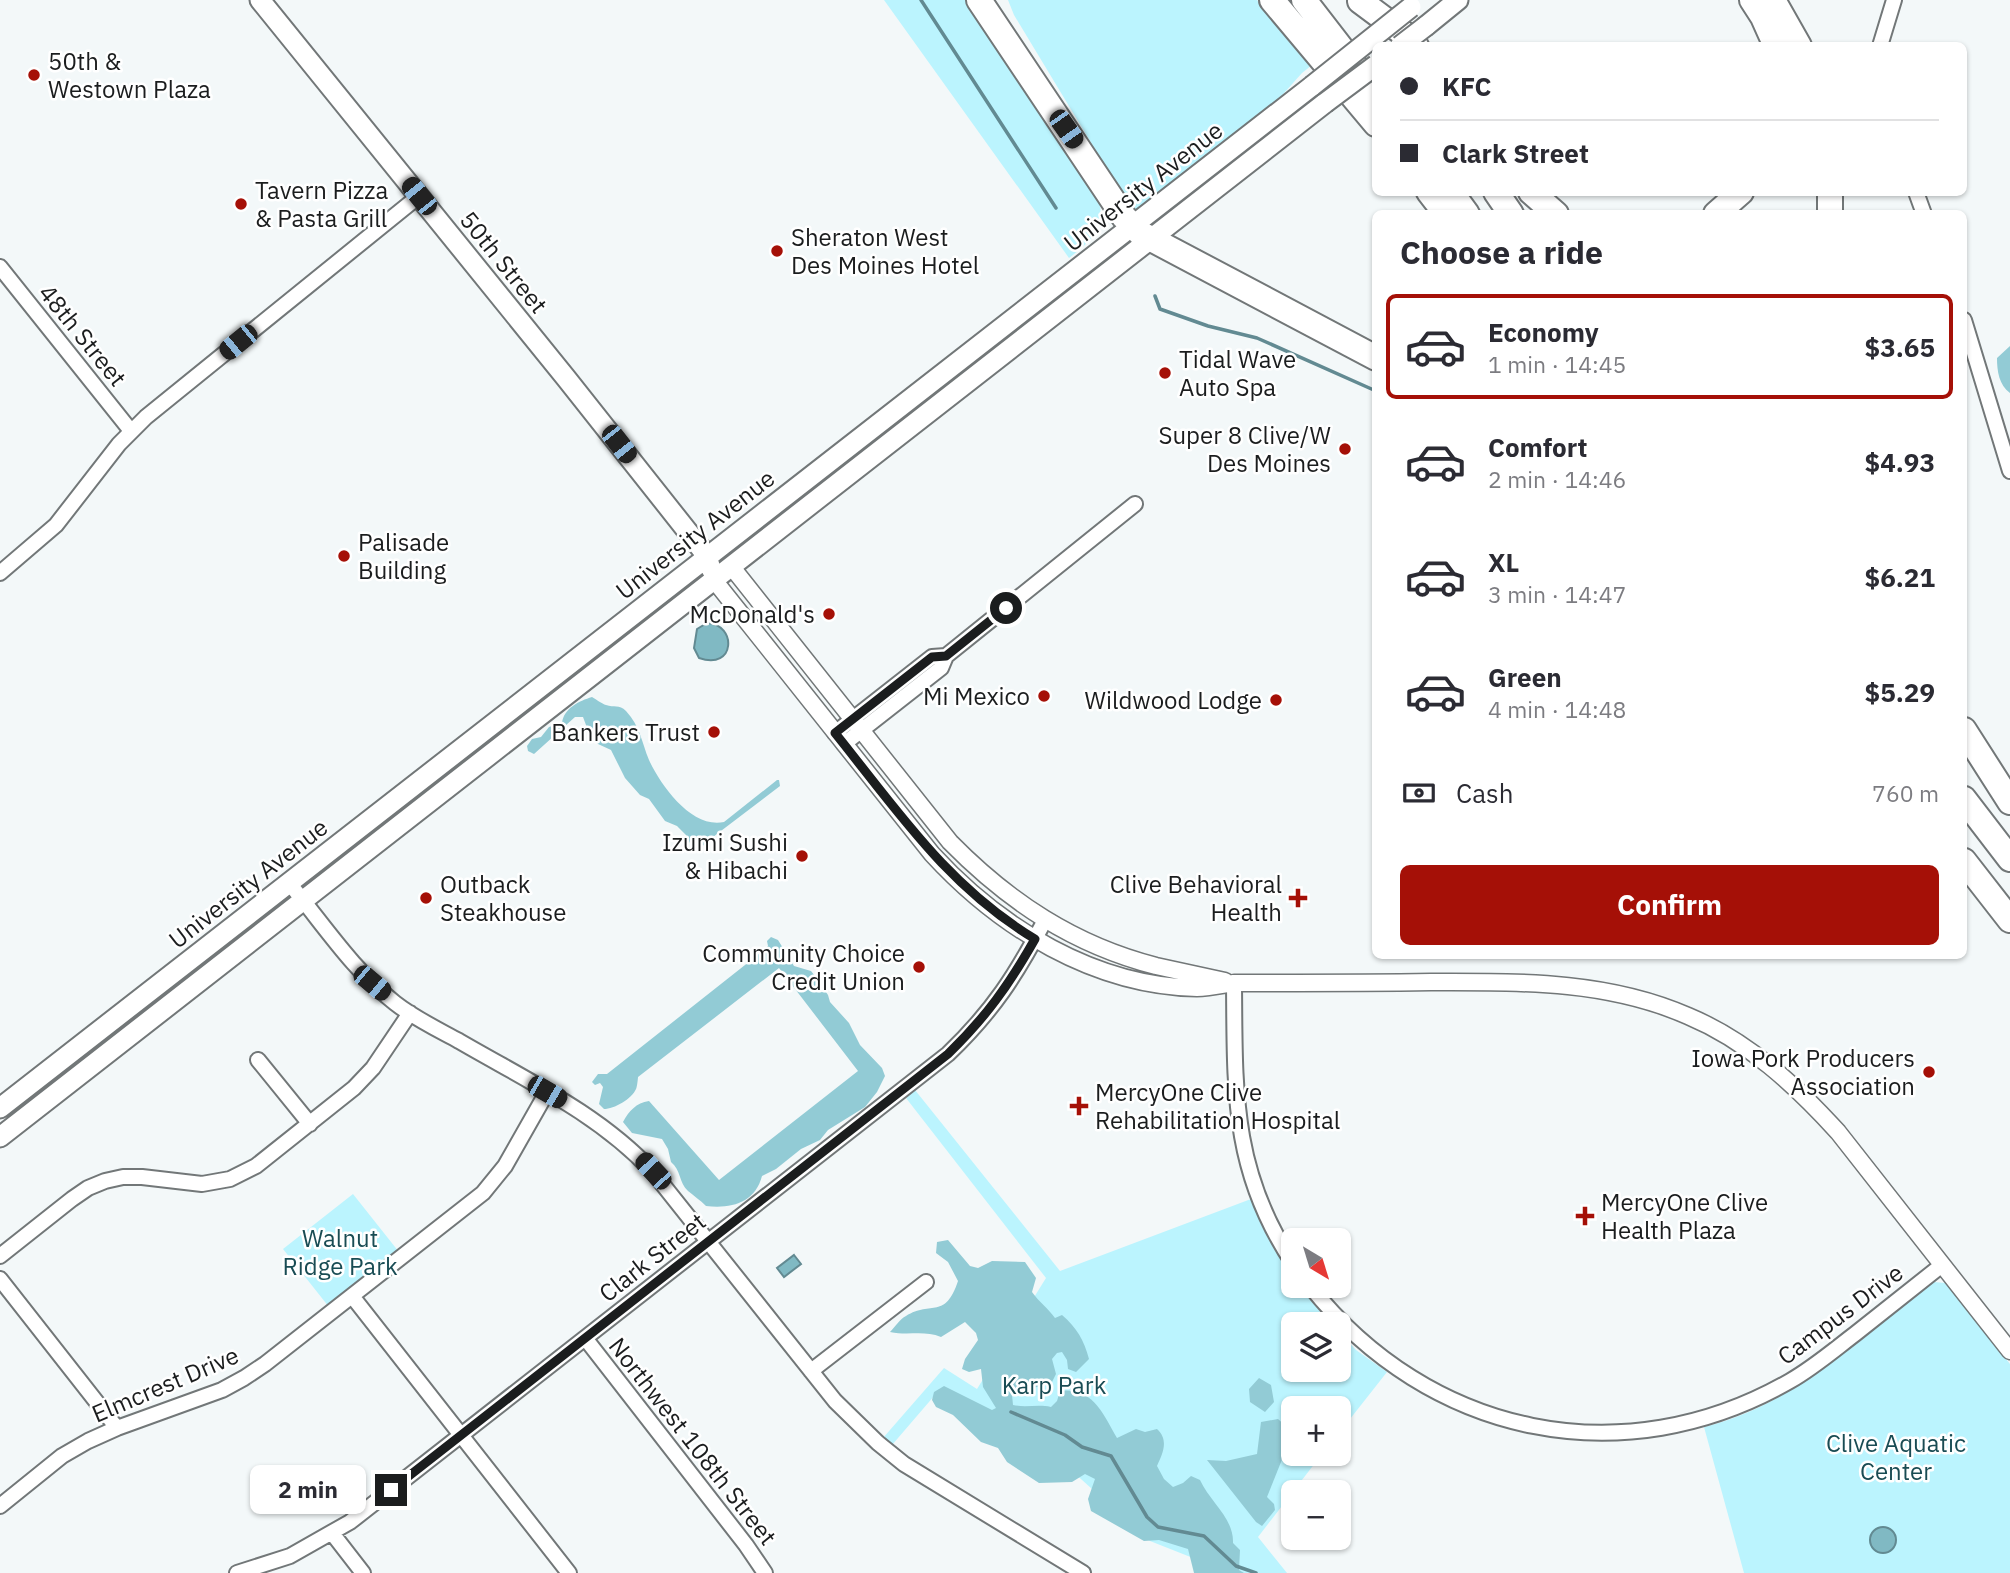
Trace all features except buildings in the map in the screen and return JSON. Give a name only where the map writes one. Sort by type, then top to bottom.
[{"type":"highway","points":[[979,0],[1124,216],[1141,232],[1372,356]]},
{"type":"highway","points":[[998,0],[1081,150]]},
{"type":"highway","points":[[1272,0],[1372,119]]},
{"type":"highway","points":[[1304,0],[1372,88]]},
{"type":"highway","points":[[1360,0],[1411,39],[1421,36]]},
{"type":"highway","points":[[1360,0],[1389,42]]},
{"type":"highway","points":[[1752,0],[1774,42]]},
{"type":"highway","points":[[1773,0],[1797,42]]},
{"type":"highway","points":[[1432,196],[1443,210]]},
{"type":"highway","points":[[1536,196],[1551,210]]},
{"type":"highway","points":[[1721,210],[1736,196]]},
{"type":"highway","points":[[1967,735],[2010,802]]},
{"type":"highway","points":[[1967,803],[2010,859]]},
{"type":"highway","points":[[1967,864],[2010,920]]},
{"type":"main road","name":"50th Street","points":[[260,0],[707,556]]},
{"type":"main road","points":[[1421,36],[1458,0]]},
{"type":"main road","name":"University Avenue","points":[[0,1137],[714,580],[1141,232],[1312,86],[1416,4]]},
{"type":"main road","name":"University Avenue","points":[[0,1108],[707,556],[1141,232],[1372,68]]},
{"type":"main road","points":[[707,556],[731,566]]},
{"type":"main road","points":[[707,556],[714,580]]},
{"type":"street","points":[[1881,42],[1894,0]]},
{"type":"street","points":[[0,573],[56,525],[131,431],[162,403],[419,196]]},
{"type":"street","name":"48th Street","points":[[0,267],[131,431]]},
{"type":"street","points":[[1967,330],[2010,471]]},
{"type":"street","points":[[839,738],[941,668],[946,656],[1135,504]]},
{"type":"street","points":[[731,566],[960,852],[1008,896],[1045,920],[1114,952],[1154,965],[1234,983]]},
{"type":"street","points":[[714,580],[932,854],[953,877],[995,912],[1035,939],[1108,972],[1141,981],[1199,988],[1234,983],[1544,983],[1606,991],[1690,1016],[1755,1055],[1800,1091],[1838,1132],[2010,1351]]},
{"type":"street","points":[[289,883],[350,961],[372,983],[410,1013],[611,1131],[633,1150],[653,1171],[835,1401],[878,1443],[904,1464],[1083,1573]]},
{"type":"street","name":"Clark Street","points":[[237,1573],[289,1556],[332,1533],[948,1054],[978,1026],[1007,988],[1045,920]]},
{"type":"street","points":[[1234,983],[1238,1122],[1244,1153],[1265,1211],[1281,1241]]},
{"type":"street","points":[[0,1256],[88,1188],[105,1181],[123,1177],[202,1184],[230,1179],[256,1166],[337,1103],[373,1068],[410,1013]]},
{"type":"street","points":[[258,1060],[310,1124]]},
{"type":"street","name":"Elmcrest Drive","points":[[0,1506],[62,1456],[117,1428],[199,1399],[244,1378],[491,1185],[505,1166],[547,1092]]},
{"type":"street","name":"Campus Drive","points":[[1320,1298],[1373,1352],[1391,1366],[1453,1402],[1508,1422],[1567,1431],[1616,1433],[1702,1420],[1749,1402],[1791,1381],[1818,1363],[1942,1265]]},
{"type":"street","points":[[0,1279],[117,1428]]},
{"type":"street","points":[[811,1371],[926,1282]]},
{"type":"street","points":[[352,1296],[569,1573]]},
{"type":"street","name":"Northwest 108th Street","points":[[585,1338],[765,1573]]},
{"type":"street","points":[[332,1533],[363,1573]]},
{"type":"green space","points":[[884,0],[971,0],[1100,203],[1097,229],[1083,247],[1069,258]]},
{"type":"green space","points":[[1008,0],[1257,0],[1312,65],[1276,102],[1137,212],[1119,189],[1014,15]]},
{"type":"green space","points":[[915,1090],[1060,1271],[1251,1199],[1281,1260],[1281,1298],[1309,1298],[1320,1312],[1281,1312],[1281,1382],[1351,1382],[1351,1345],[1387,1372],[1351,1418],[1351,1396],[1281,1396],[1281,1466],[1313,1466],[1302,1480],[1281,1480],[1281,1507],[1258,1537],[1287,1573],[1231,1573],[1150,1541],[1062,1462],[941,1388],[892,1445],[883,1438],[944,1368],[977,1389],[1046,1278],[906,1098]]},
{"type":"green space","name":"Walnut Ridge Park","points":[[353,1194],[399,1252],[329,1307],[283,1249]]},
{"type":"green space","name":"Clive Aquatic Center","points":[[1934,1282],[1945,1283],[1950,1288],[2010,1364],[2010,1573],[1744,1573],[1704,1427],[1739,1416],[1799,1384]]},
{"type":"shaded area","points":[[2010,346],[2010,393],[1999,377],[1997,358]]},
{"type":"shaded area","points":[[707,623],[717,625],[727,638],[726,653],[720,658],[699,658],[694,648],[697,629]]},
{"type":"shaded area","points":[[592,697],[626,711],[638,729],[649,760],[661,782],[679,803],[700,819],[724,822],[777,780],[780,786],[713,837],[708,846],[690,843],[677,826],[665,821],[649,799],[640,795],[625,778],[611,750],[598,744],[589,733],[583,717],[575,717],[534,754],[528,751],[527,746],[532,739],[541,737],[549,727],[562,723],[569,709]]},
{"type":"shaded area","points":[[771,937],[778,940],[794,966],[811,971],[830,1002],[849,1023],[860,1045],[882,1068],[885,1076],[865,1107],[828,1130],[820,1140],[801,1149],[776,1169],[762,1176],[759,1185],[748,1198],[733,1205],[706,1206],[685,1188],[662,1139],[632,1133],[623,1122],[633,1108],[649,1101],[719,1180],[858,1071],[779,968],[638,1077],[634,1093],[622,1103],[604,1109],[599,1104],[603,1087],[600,1083],[595,1085],[592,1082],[598,1074],[607,1074],[764,950]]},
{"type":"shaded area","name":"Karp Park","points":[[948,1240],[970,1266],[978,1268],[992,1261],[1025,1262],[1036,1278],[1032,1292],[1055,1318],[1062,1315],[1067,1320],[1085,1346],[1089,1359],[1076,1372],[1068,1369],[1062,1352],[1057,1353],[1052,1359],[1056,1374],[1052,1382],[1012,1395],[1013,1405],[1051,1407],[1057,1401],[1060,1391],[1071,1391],[1081,1393],[1096,1404],[1117,1438],[1136,1429],[1145,1432],[1157,1429],[1164,1442],[1157,1466],[1164,1479],[1173,1487],[1191,1476],[1200,1480],[1230,1526],[1233,1543],[1240,1550],[1239,1570],[1244,1573],[1194,1573],[1188,1549],[1159,1540],[1144,1541],[1091,1511],[1088,1499],[1095,1479],[1085,1474],[1072,1482],[1039,1483],[1007,1462],[998,1448],[981,1442],[953,1415],[936,1407],[932,1400],[934,1392],[944,1386],[992,1410],[996,1408],[983,1387],[981,1369],[969,1372],[962,1369],[965,1359],[978,1340],[976,1333],[965,1322],[941,1337],[890,1332],[904,1317],[948,1301],[958,1281],[948,1262],[936,1253],[937,1242]]},
{"type":"shaded area","points":[[794,1255],[801,1264],[784,1277],[777,1268]]},
{"type":"shaded area","points":[[1259,1378],[1271,1385],[1274,1402],[1265,1412],[1250,1402],[1249,1389]]},
{"type":"shaded area","points":[[1278,1419],[1281,1422],[1281,1462],[1267,1497],[1274,1504],[1275,1510],[1262,1526],[1207,1460],[1226,1461],[1257,1454],[1261,1422]]},
{"type":"shaded area","points":[[1883,1527],[1893,1530],[1896,1540],[1893,1550],[1883,1553],[1873,1550],[1870,1540],[1873,1530]]},
{"type":"waterway","points":[[921,0],[1056,208]]},
{"type":"waterway","points":[[1155,296],[1160,309],[1208,326],[1257,338],[1372,389]]},
{"type":"waterway","points":[[1011,1412],[1065,1435],[1082,1447],[1111,1456],[1147,1517],[1158,1527],[1204,1536],[1236,1566],[1256,1573]]},
{"type":"place","name":"50th & Westown Plaza","points":[[34,75]]},
{"type":"place","name":"Tavern Pizza & Pasta Grill","points":[[241,204]]},
{"type":"place","name":"Sheraton West Des Moines Hotel","points":[[777,251]]},
{"type":"place","name":"Tidal Wave Auto Spa","points":[[1165,373]]},
{"type":"place","name":"Super 8 Clive/W Des Moines","points":[[1345,449]]},
{"type":"place","name":"Palisade Building","points":[[344,556]]},
{"type":"place","name":"McDonald's","points":[[829,614]]},
{"type":"place","name":"Mi Mexico","points":[[1044,696]]},
{"type":"place","name":"Wildwood Lodge","points":[[1276,700]]},
{"type":"place","name":"Bankers Trust","points":[[714,732]]},
{"type":"place","name":"Izumi Sushi & Hibachi","points":[[802,856]]},
{"type":"place","name":"Outback Steakhouse","points":[[426,898]]},
{"type":"place","name":"Clive Behavioral Health","points":[[1298,898]]},
{"type":"place","name":"Community Choice Credit Union","points":[[919,967]]},
{"type":"place","name":"Iowa Pork Producers Association","points":[[1929,1072]]},
{"type":"place","name":"MercyOne Clive Rehabilitation Hospital","points":[[1079,1106]]},
{"type":"place","name":"MercyOne Clive Health Plaza","points":[[1585,1216]]},
{"type":"route","points":[[391,1490],[948,1054],[978,1026],[1007,988],[1035,939],[995,912],[953,877],[835,733],[932,657],[946,656],[1006,608]]}]
